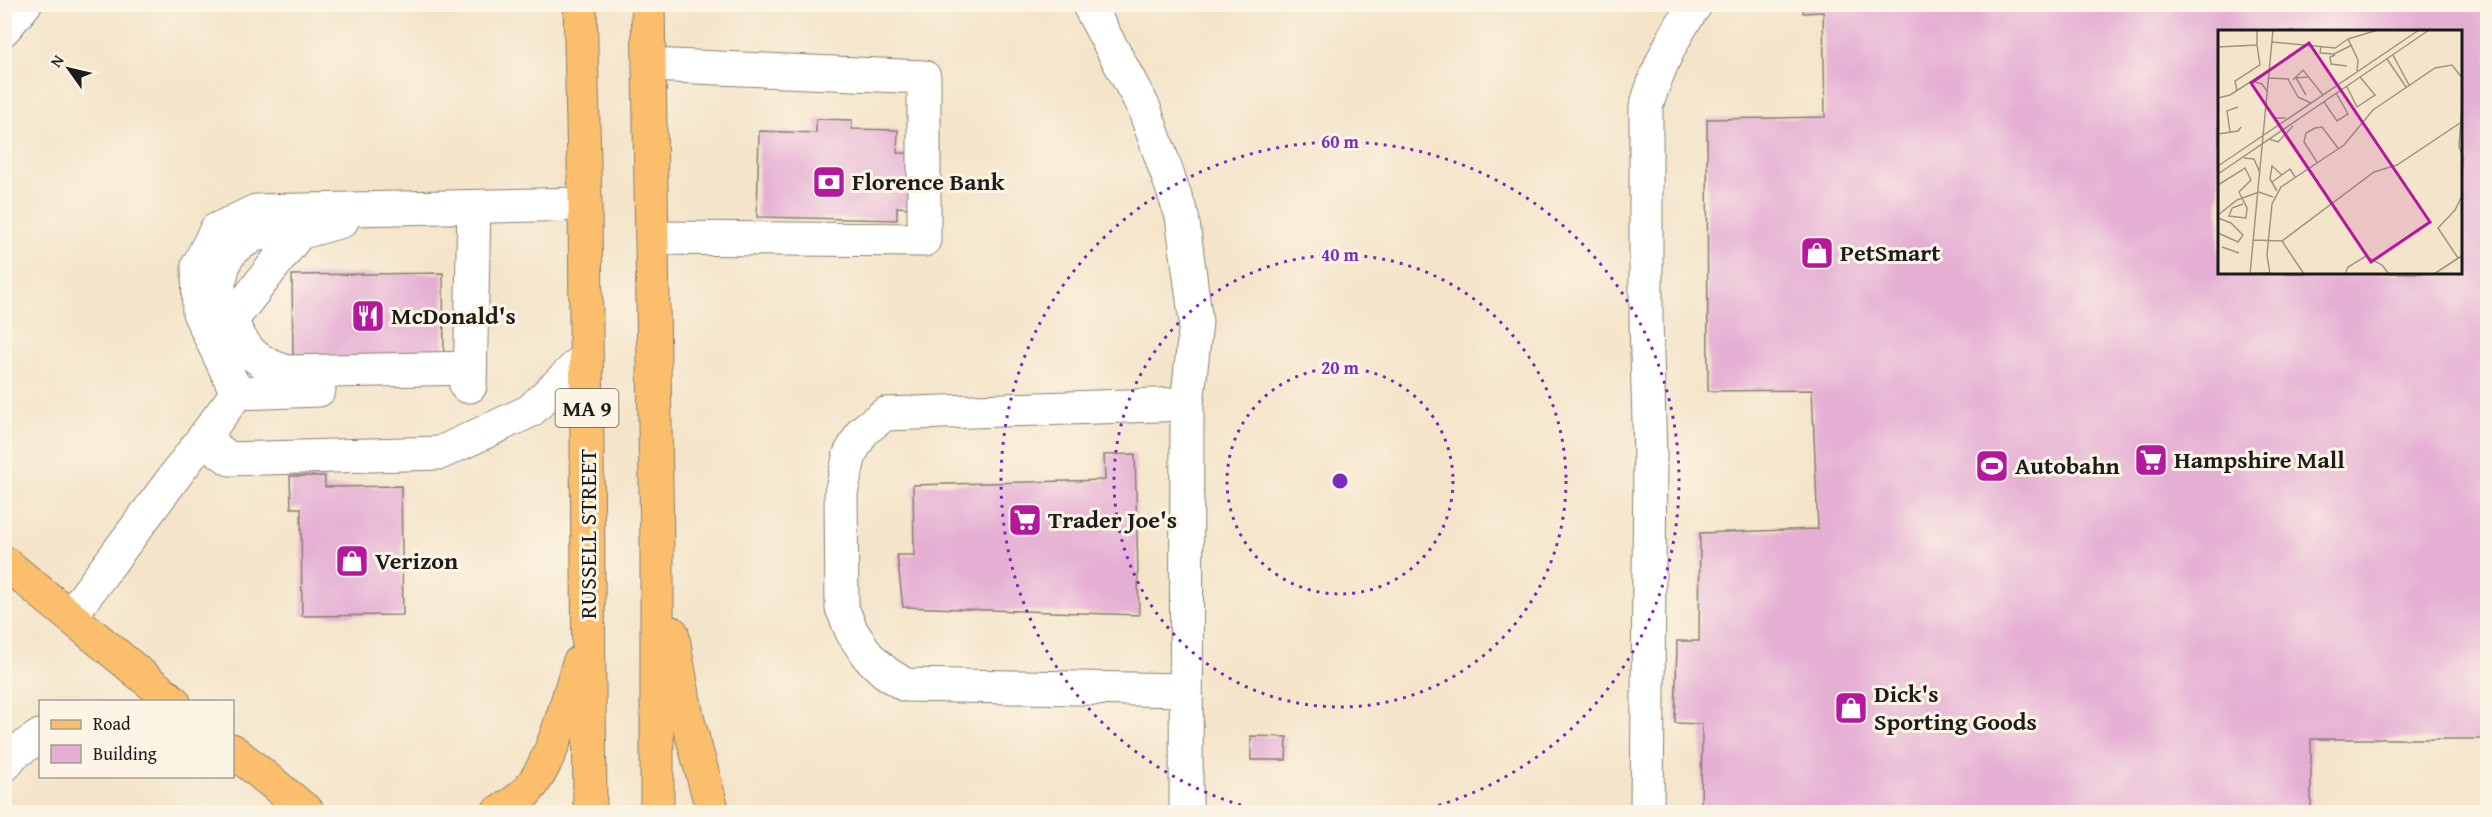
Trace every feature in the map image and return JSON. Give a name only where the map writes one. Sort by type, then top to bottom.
[{"type":"main road","name":"RUSSELL STREET","points":[[580,4],[585,204],[590,813]]},
{"type":"main road","name":"MA 9","points":[[648,4],[657,545],[657,813]]},
{"type":"main road","points":[[657,545],[687,717],[713,813]]},
{"type":"main road","points":[[4,562],[172,700]]},
{"type":"main road","points":[[498,813],[522,796],[548,759],[588,636]]},
{"type":"main road","points":[[234,752],[308,813]]},
{"type":"lane","points":[[4,29],[24,4]]},
{"type":"lane","points":[[1088,4],[1144,108],[1182,216],[1196,322],[1187,404],[1186,813]]},
{"type":"lane","points":[[1647,813],[1650,456],[1646,320],[1646,107],[1655,75],[1667,50],[1696,4]]},
{"type":"lane","points":[[649,65],[924,77],[924,240],[652,238]]},
{"type":"lane","points":[[237,393],[199,313],[198,266],[216,230],[255,211],[585,204]]},
{"type":"lane","points":[[237,393],[470,386],[474,207]]},
{"type":"lane","points":[[390,209],[299,233],[231,321],[242,346],[265,365],[287,372],[470,368]]},
{"type":"lane","points":[[203,439],[230,459],[440,453],[530,411],[586,357]]},
{"type":"lane","points":[[71,615],[237,393]]},
{"type":"lane","points":[[1185,690],[905,685],[885,672],[868,656],[852,632],[842,608],[841,493],[850,454],[863,431],[885,414],[1187,404]]},
{"type":"lane","points":[[4,766],[13,754],[39,737]]},
{"type":"building","name":"Hampshire Mall","points":[[1803,4],[2488,4],[2488,739],[2311,739],[2311,812],[1701,812],[1702,724],[1675,723],[1677,641],[1699,641],[1700,533],[1818,529],[1812,390],[1708,391],[1707,119],[1825,117],[1823,12],[1803,13]]},
{"type":"building","points":[[816,119],[852,120],[852,129],[898,130],[897,153],[911,153],[909,208],[897,207],[897,220],[757,217],[759,131],[816,133]]},
{"type":"building","name":"McDonald's","points":[[443,273],[444,358],[293,359],[292,275]]},
{"type":"building","name":"Trader Joe's","points":[[1135,454],[1139,615],[903,607],[897,555],[914,555],[913,485],[1105,480],[1104,455]]},
{"type":"building","name":"Verizon","points":[[290,476],[325,476],[325,487],[401,486],[403,615],[302,616],[301,508],[291,508]]},
{"type":"building","points":[[1251,736],[1287,737],[1286,760],[1251,760]]},
{"type":"place","name":"Florence Bank","points":[[829,182]]},
{"type":"place","name":"PetSmart","points":[[1817,253]]},
{"type":"place","name":"McDonald's","points":[[368,316]]},
{"type":"place","name":"Hampshire Mall","points":[[2151,460]]},
{"type":"place","name":"Autobahn","points":[[1992,466]]},
{"type":"place","name":"Trader Joe's","points":[[1025,520]]},
{"type":"place","name":"Verizon","points":[[352,561]]},
{"type":"place","name":"Dick's Sporting Goods","points":[[1851,708]]}]
